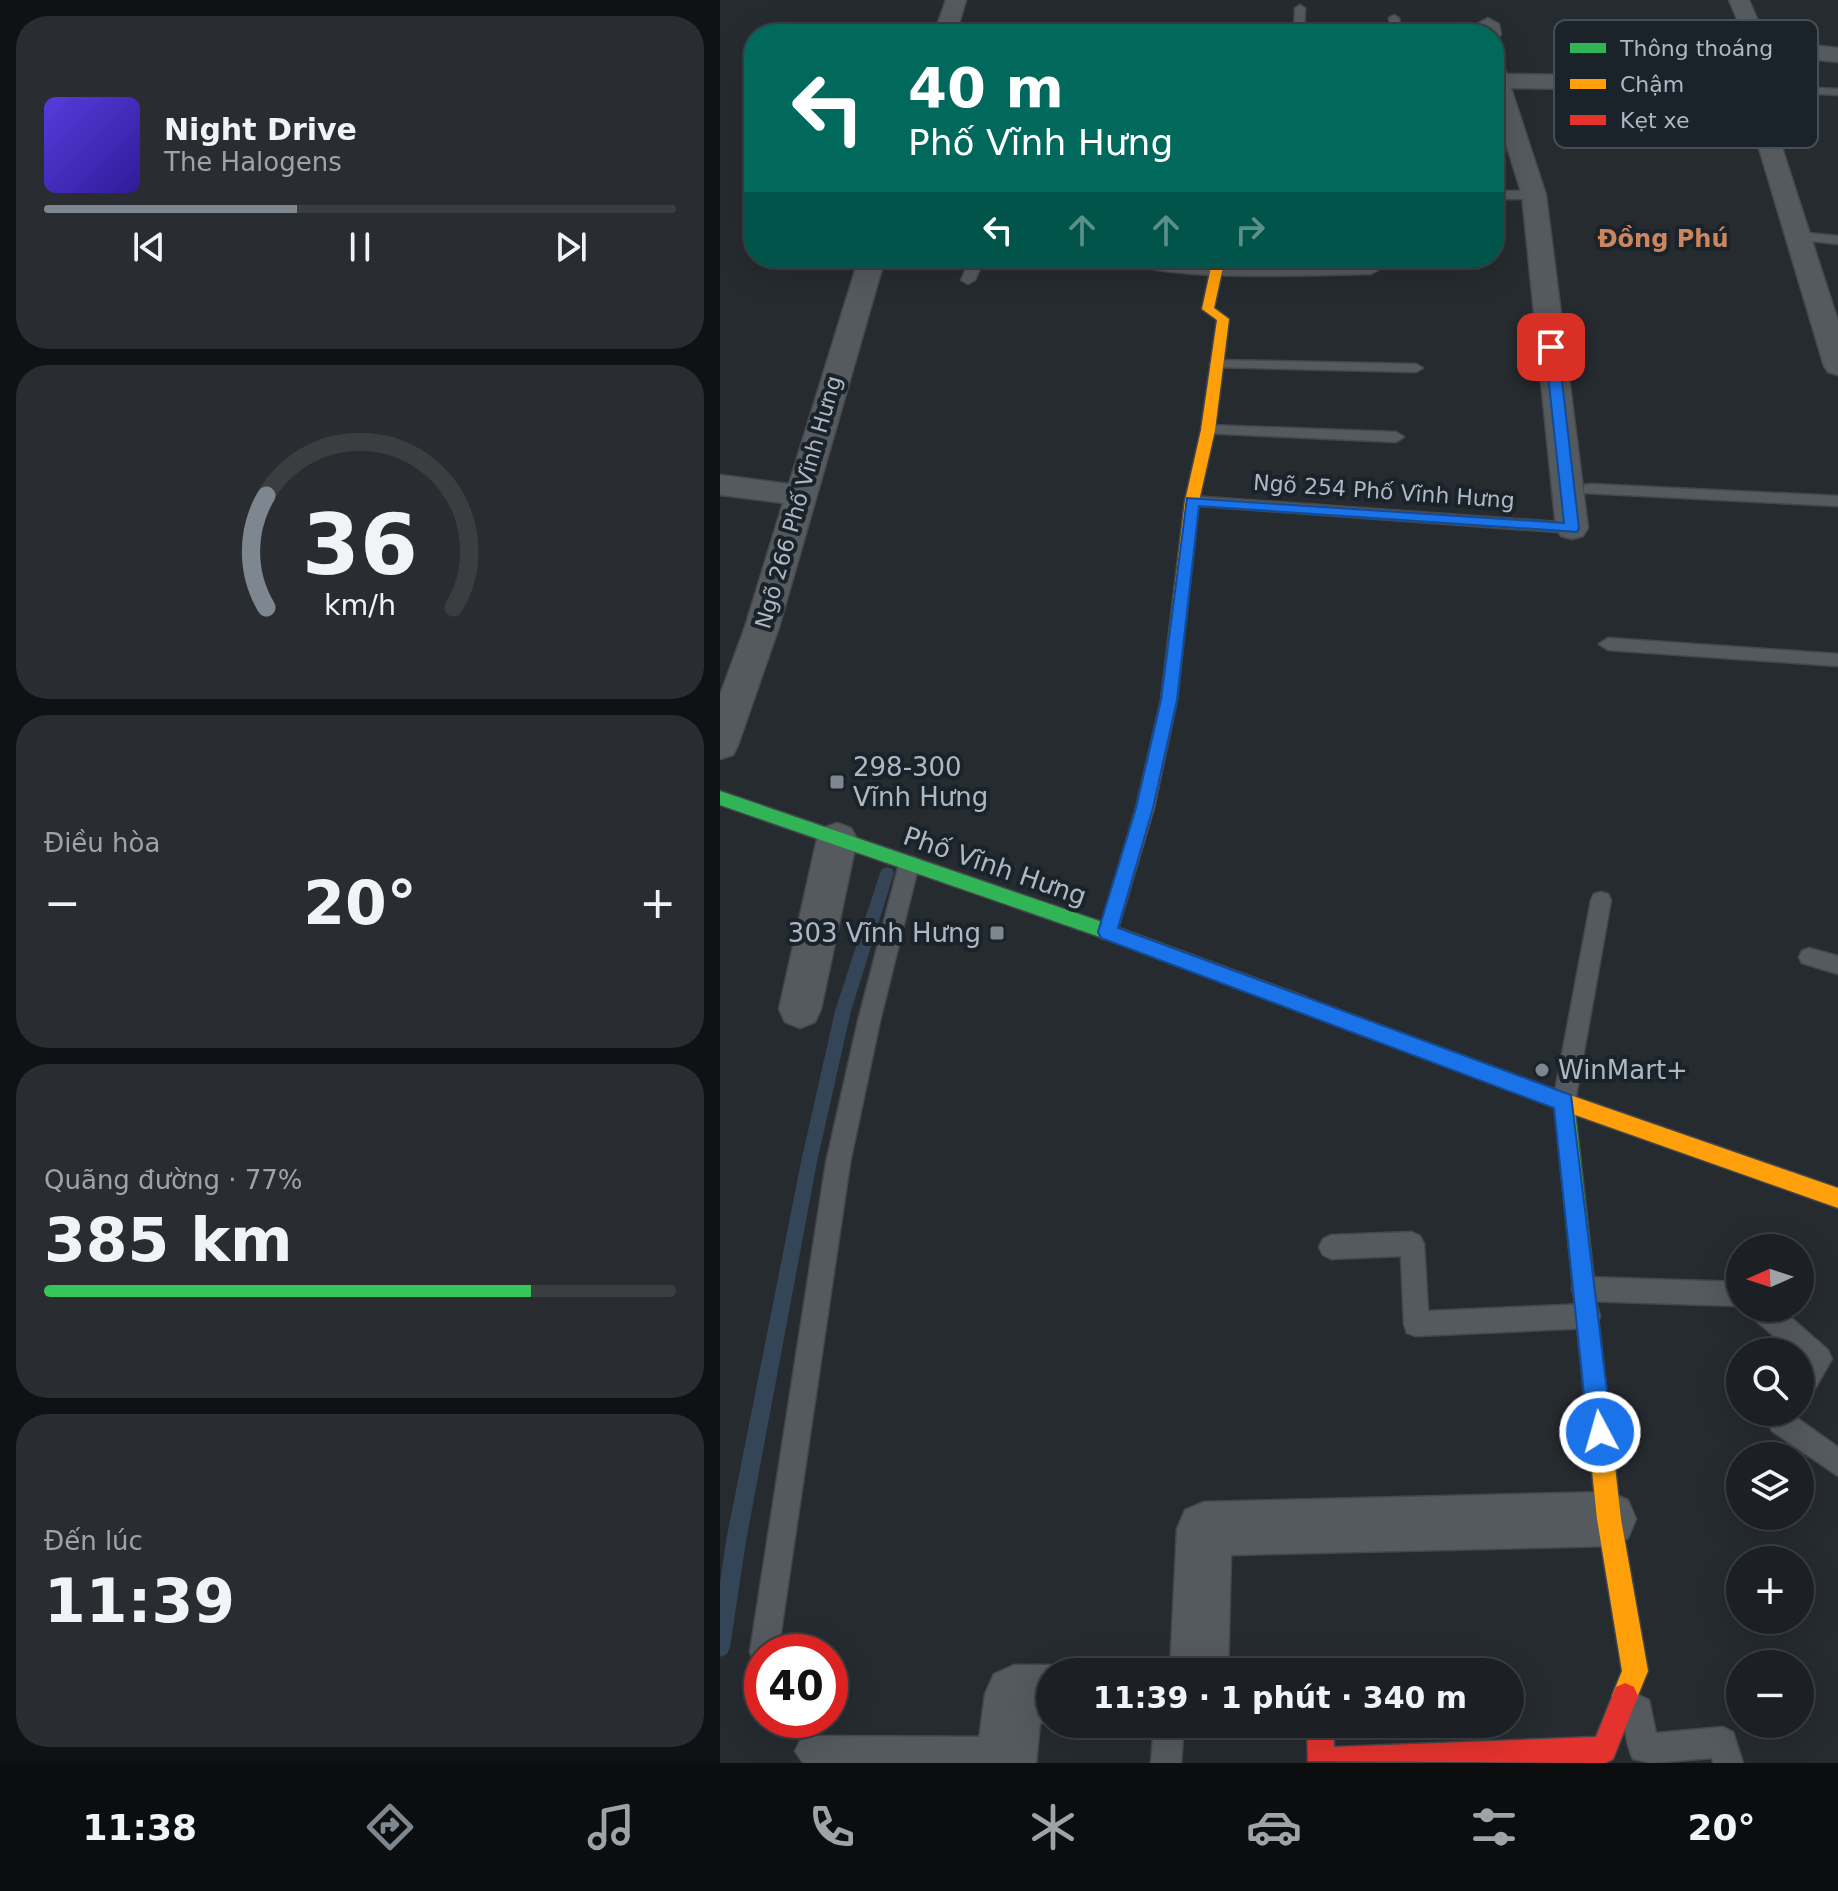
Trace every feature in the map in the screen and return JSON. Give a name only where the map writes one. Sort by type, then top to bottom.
[{"type":"street","points":[[948,24],[956,0]]},
{"type":"street","points":[[1739,0],[1747,20]]},
{"type":"street","points":[[1818,52],[1838,55]]},
{"type":"street","points":[[1504,82],[1554,82]]},
{"type":"street","points":[[1504,108],[1534,195],[1572,528]]},
{"type":"street","points":[[1771,148],[1838,366]]},
{"type":"street","name":"Ngõ 266 Phố Vĩnh Hưng","points":[[720,745],[762,627],[869,268]]},
{"type":"street","points":[[1108,932],[1145,808],[1169,700],[1192,501],[1208,430],[1223,319],[1208,309],[1217,268]]},
{"type":"street","points":[[720,485],[799,495]]},
{"type":"street","name":"Phố Vĩnh Hưng","points":[[720,798],[1108,932],[1564,1102],[1838,1198]]},
{"type":"street","points":[[800,1009],[837,839]]},
{"type":"street","points":[[1320,1738],[1321,1761],[1475,1758],[1604,1750],[1635,1671],[1609,1519],[1564,1102]]},
{"type":"street","points":[[1199,1658],[1204,1529],[1609,1519]]},
{"type":"street","points":[[1007,1757],[1014,1694],[1036,1694]]},
{"type":"lane","points":[[1299,24],[1300,8]]},
{"type":"lane","points":[[1394,18],[1395,24]]},
{"type":"lane","points":[[1818,91],[1838,92]]},
{"type":"lane","points":[[1504,195],[1534,195]]},
{"type":"lane","points":[[1798,236],[1838,240]]},
{"type":"lane","points":[[968,280],[973,268]]},
{"type":"lane","points":[[1327,268],[1371,270]]},
{"type":"lane","points":[[1217,364],[1416,368]]},
{"type":"lane","points":[[1208,430],[1396,437]]},
{"type":"lane","points":[[1590,489],[1838,501]]},
{"type":"lane","name":"Ngõ 254 Phố Vĩnh Hưng","points":[[1192,501],[1572,528]]},
{"type":"lane","points":[[1608,644],[1838,660]]},
{"type":"lane","points":[[767,1634],[838,1163],[869,1021],[909,864]]},
{"type":"lane","points":[[1564,1102],[1601,900]]},
{"type":"lane","points":[[1809,957],[1838,965]]},
{"type":"lane","points":[[1331,1247],[1412,1244],[1416,1324],[1588,1316]]},
{"type":"lane","points":[[1584,1289],[1726,1294]]},
{"type":"lane","points":[[1777,1322],[1795,1338]]},
{"type":"lane","points":[[1787,1426],[1838,1463]]},
{"type":"lane","points":[[1635,1671],[1643,1749],[1723,1742],[1728,1763]]},
{"type":"lane","points":[[1166,1763],[1168,1738]]},
{"type":"lane","points":[[810,1751],[1007,1757]]},
{"type":"waterway","points":[[720,1647],[736,1541],[809,1162],[843,1011],[887,873]]},
{"type":"traffic: fast","points":[[720,798],[1108,932],[1299,1003]]},
{"type":"traffic: fast","points":[[1564,1102],[1590,1344]]},
{"type":"traffic: slow","points":[[1108,932],[1145,808],[1169,700],[1192,501],[1208,430],[1223,319],[1208,309],[1217,268]]},
{"type":"traffic: slow","points":[[1299,1003],[1564,1102],[1838,1198]]},
{"type":"traffic: slow","points":[[1590,1344],[1609,1519],[1635,1671],[1625,1696]]},
{"type":"traffic: jam","points":[[1320,1738],[1321,1761],[1604,1750],[1625,1696]]},
{"type":"place","name":"298-300 Vĩnh Hưng","points":[[837,782]]},
{"type":"place","name":"303 Vĩnh Hưng","points":[[997,933]]},
{"type":"place","name":"WinMart+","points":[[1542,1070]]},
{"type":"district","name":"Đồng Phú","points":[[1663,239]]},
{"type":"route","points":[[1551,347],[1572,528],[1192,501],[1169,700],[1145,808],[1108,932],[1564,1102],[1600,1432]]}]
